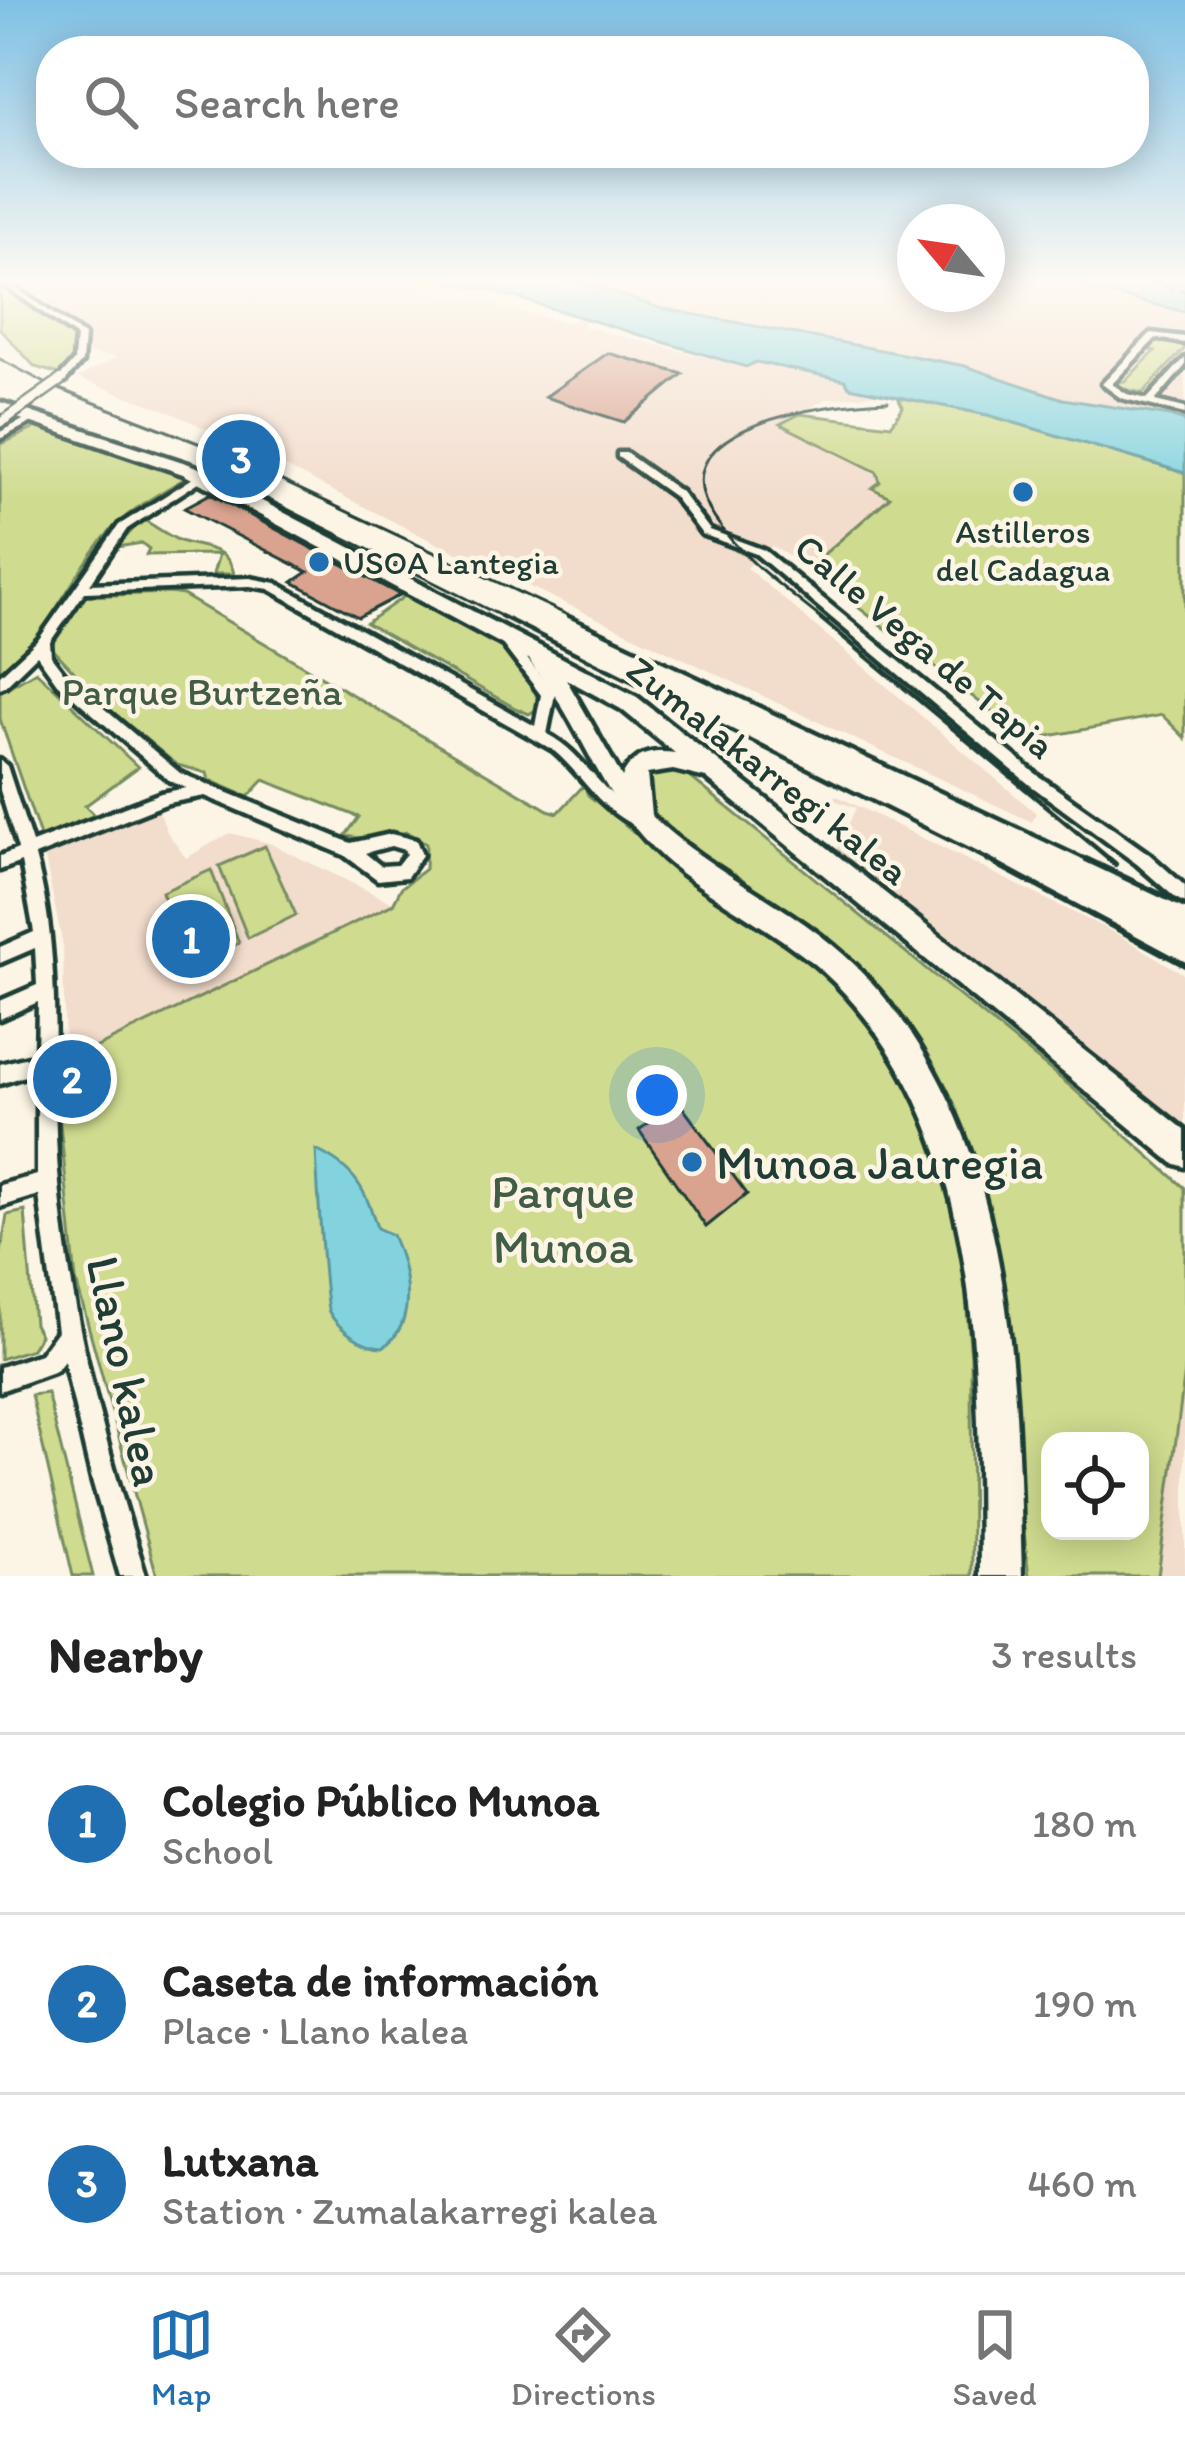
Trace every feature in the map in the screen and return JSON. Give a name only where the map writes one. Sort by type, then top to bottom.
[{"type":"main road","name":"Zumalakarregi kalea","points":[[2,415],[29,413],[200,476],[629,703],[1185,1151]]},
{"type":"main road","points":[[488,630],[536,657],[568,694],[645,825],[695,867],[769,915],[842,972],[910,1052],[936,1102],[968,1190],[982,1268],[1004,1564]]},
{"type":"main road","points":[[645,825],[632,790],[635,773],[644,762],[661,757],[682,761],[722,778]]},
{"type":"street","points":[[0,436],[29,413],[78,362],[78,356]]},
{"type":"street","points":[[1133,356],[1108,381],[1116,393],[1185,411]]},
{"type":"street","points":[[1151,400],[1185,361]]},
{"type":"street","name":"Calle Vega de Tapia","points":[[622,455],[677,494],[706,532],[760,552],[1035,781],[1185,896]]},
{"type":"street","points":[[0,683],[48,637],[123,527],[200,476]]},
{"type":"street","points":[[82,588],[250,582],[272,586],[540,735],[574,758],[612,807],[645,825]]},
{"type":"street","points":[[488,630],[548,694],[540,735]]},
{"type":"street","points":[[48,637],[44,657],[50,665],[164,769],[202,791],[350,850]]},
{"type":"street","points":[[14,673],[35,664],[50,665]]},
{"type":"street","points":[[523,725],[545,714]]},
{"type":"street","points":[[164,769],[171,783],[166,797]]},
{"type":"street","name":"Llano kalea","points":[[2,778],[8,824],[27,852],[44,937],[48,1182],[71,1331],[98,1458],[133,1576]]},
{"type":"street","points":[[0,863],[166,797],[202,791]]},
{"type":"street","points":[[0,956],[44,937]]},
{"type":"street","points":[[0,1010],[45,990]]},
{"type":"street","points":[[0,1074],[28,1066],[47,1073]]},
{"type":"street","points":[[0,1196],[48,1182]]},
{"type":"street","points":[[0,1379],[48,1363],[71,1331]]},
{"type":"shaded area","points":[[104,356],[700,356],[746,367],[756,362],[845,380],[849,387],[880,394],[826,399],[781,424],[877,472],[881,477],[873,487],[891,496],[808,568],[772,546],[747,568],[1036,813],[1032,822],[430,540],[242,445],[77,378],[117,357]]},
{"type":"shaded area","points":[[910,356],[1185,356],[1185,422],[1063,399],[965,366]]},
{"type":"shaded area","points":[[835,795],[1119,935],[1185,975],[1185,1126],[835,853],[856,808],[834,800]]},
{"type":"shaded area","points":[[157,806],[167,832],[186,858],[230,833],[269,843],[393,903],[65,1063],[63,946],[44,854]]},
{"type":"shaded area","points":[[1185,1371],[1185,1576],[1158,1576],[1158,1574]]},
{"type":"green space","points":[[24,356],[77,356],[66,376],[35,367]]},
{"type":"green space","points":[[1150,356],[1178,356],[1143,393],[1114,387],[1113,382],[1125,381]]},
{"type":"green space","points":[[898,397],[988,415],[1185,473],[1185,738],[1162,715],[1028,740],[808,568],[890,497],[872,488],[880,482],[877,472],[780,424],[800,414],[891,425],[903,407]]},
{"type":"green space","points":[[39,426],[189,476],[113,528],[31,644],[0,673],[0,445]]},
{"type":"green space","points":[[145,516],[176,539],[220,553],[234,574],[213,574],[219,554],[146,555],[149,549],[142,543],[117,547]]},
{"type":"green space","points":[[412,591],[470,624],[510,655],[535,690],[537,709],[529,714],[515,708],[366,623]]},
{"type":"green space","name":"Parque Munoa","points":[[183,595],[548,810],[558,813],[584,785],[588,795],[681,870],[831,973],[906,1067],[948,1182],[961,1238],[971,1358],[972,1576],[157,1576],[76,1281],[58,1066],[393,904],[401,888],[425,869],[426,844],[407,832],[367,839],[345,836],[359,817],[264,780],[248,797],[209,780],[207,773],[177,765],[108,708],[51,647],[86,596]]},
{"type":"green space","points":[[36,671],[138,767],[85,806],[96,817],[41,839],[0,719],[0,692]]},
{"type":"green space","points":[[657,766],[684,772],[1069,1085],[1185,1188],[1185,1371],[1158,1576],[1029,1576],[997,1252],[984,1188],[964,1127],[937,1069],[898,1013],[832,946],[700,859],[674,838],[640,793],[645,772]]},
{"type":"green space","points":[[265,846],[296,915],[248,938],[219,866]]},
{"type":"green space","points":[[211,870],[239,943],[188,968],[162,892]]},
{"type":"green space","points":[[25,1211],[34,1324],[40,1335],[32,1349],[0,1359],[0,1258],[7,1215]]},
{"type":"green space","points":[[47,1393],[93,1576],[73,1576],[31,1395]]},
{"type":"water","points":[[708,356],[910,356],[965,366],[1063,399],[1185,421],[1185,473],[988,415],[849,387],[845,380],[756,362],[746,367]]},
{"type":"water","points":[[316,1150],[357,1181],[377,1228],[392,1235],[397,1249],[406,1310],[394,1337],[383,1347],[353,1336],[329,1312]]},
{"type":"building","points":[[604,356],[683,374],[624,422],[545,397]]},
{"type":"building","name":"USOA Lantegia","points":[[210,494],[400,595],[358,617],[293,582],[308,572],[184,508]]},
{"type":"building","name":"Munoa Jauregia","points":[[678,1101],[747,1194],[706,1227],[639,1130]]},
{"type":"railway","points":[[0,359],[49,385],[216,450],[576,619]]},
{"type":"railway","points":[[822,619],[751,560],[715,519],[702,486],[707,460],[727,440],[756,425],[829,407],[888,401]]},
{"type":"railway","points":[[199,465],[987,859]]},
{"type":"railway","points":[[569,616],[1092,862]]},
{"type":"railway","points":[[818,616],[1113,862]]},
{"type":"railway","points":[[987,859],[993,862]]},
{"type":"railway","points":[[987,859],[1185,965]]},
{"type":"railway","points":[[1086,859],[1185,906]]},
{"type":"railway","points":[[1109,859],[1115,864]]},
{"type":"place","name":"Lutxana","points":[[241,459]]},
{"type":"place","name":"Astilleros del Cadagua","points":[[1023,492]]},
{"type":"place","name":"USOA Lantegia","points":[[319,562]]},
{"type":"place","name":"Colegio Público Munoa","points":[[191,939]]},
{"type":"place","name":"Caseta de información","points":[[72,1079]]},
{"type":"place","name":"Munoa Jauregia","points":[[692,1162]]},
{"type":"park label","name":"Parque Burtzeña","points":[[202,691]]}]
